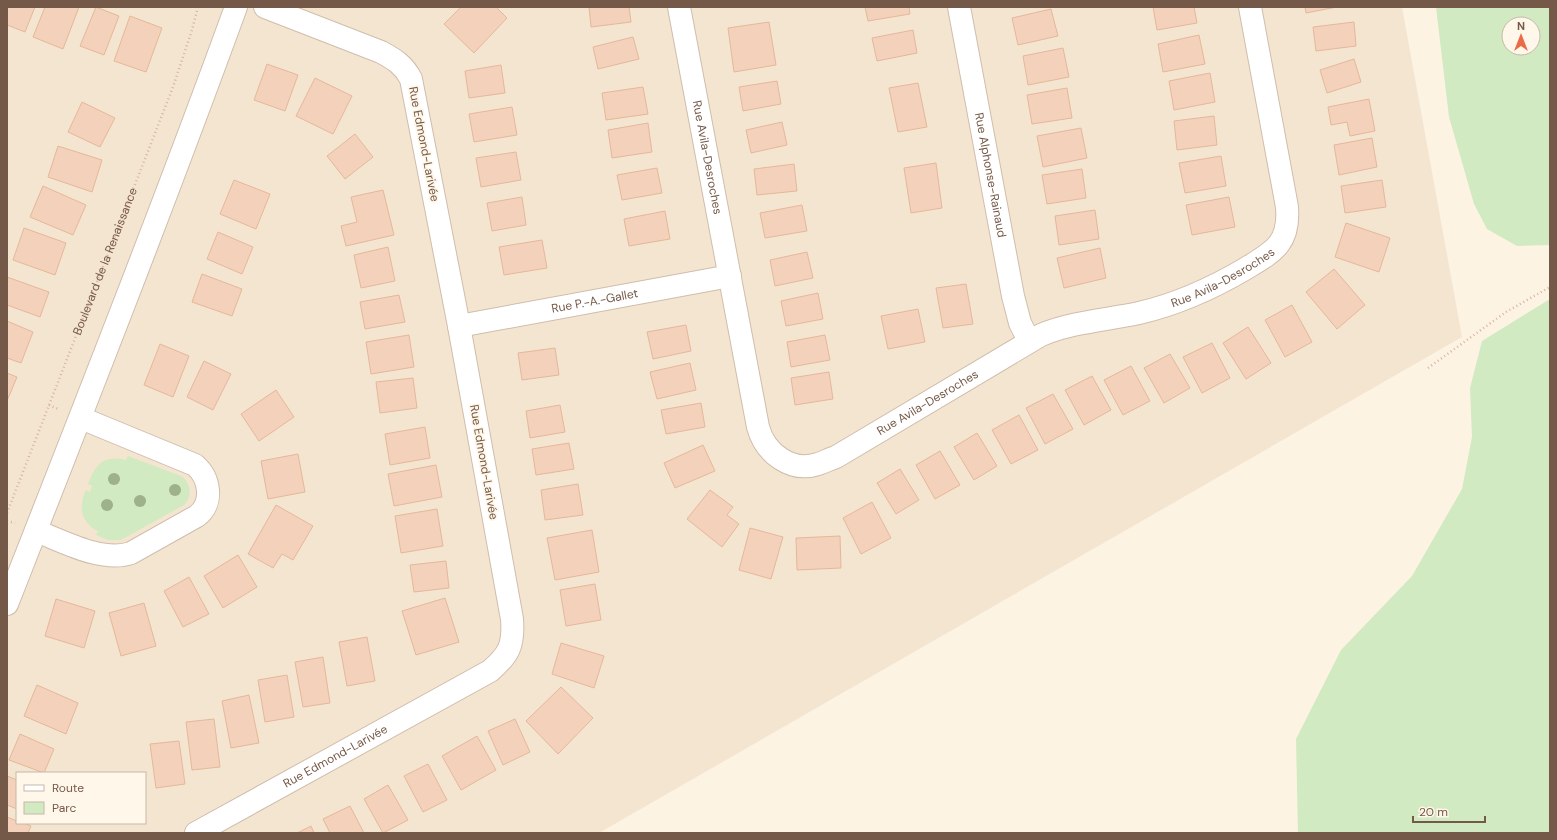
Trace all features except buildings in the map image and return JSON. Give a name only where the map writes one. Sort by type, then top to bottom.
[{"type":"street","points":[[7,604],[81,418],[202,103],[236,7]]},
{"type":"street","name":"Rue Edmond-Larivée","points":[[196,833],[482,676],[497,665],[508,651],[513,637],[512,619],[459,326],[413,87],[408,72],[399,62],[381,52],[265,7]]},
{"type":"street","name":"Rue Avila-Desroches","points":[[679,7],[760,435],[763,442],[780,459],[795,465],[803,466],[818,464],[836,457],[1029,341],[1053,330],[1138,313],[1181,301],[1218,285],[1272,252],[1280,244],[1287,228],[1287,207],[1250,7]]},
{"type":"street","name":"Rue Alphonse-Rainaud","points":[[959,7],[1012,296],[1020,323],[1029,341]]},
{"type":"street","name":"Rue P.-A.-Gallet","points":[[459,326],[730,276]]},
{"type":"street","points":[[36,531],[91,551],[115,556],[123,555],[197,516],[204,511],[207,506],[209,498],[206,481],[200,470],[195,465],[81,418]]},
{"type":"path","name":"Boulevard de la Renaissance","points":[[7,513],[173,87],[198,7]]},
{"type":"path","points":[[1428,368],[1506,312],[1550,287]]},
{"type":"shaded area","points":[[7,7],[1402,7],[1462,337],[599,833],[7,833]]},
{"type":"green space","points":[[1436,7],[1550,7],[1550,245],[1517,246],[1487,229],[1474,204],[1449,117]]},
{"type":"green space","points":[[1550,299],[1550,833],[1298,833],[1296,739],[1341,650],[1412,576],[1462,489],[1472,437],[1470,388],[1482,341]]},
{"type":"green space","points":[[128,456],[181,476],[189,486],[190,494],[184,505],[121,540],[108,540],[96,535],[98,531],[92,528],[85,519],[82,502],[86,490],[90,492],[92,486],[88,484],[94,471],[102,462],[112,459],[126,460]]}]
